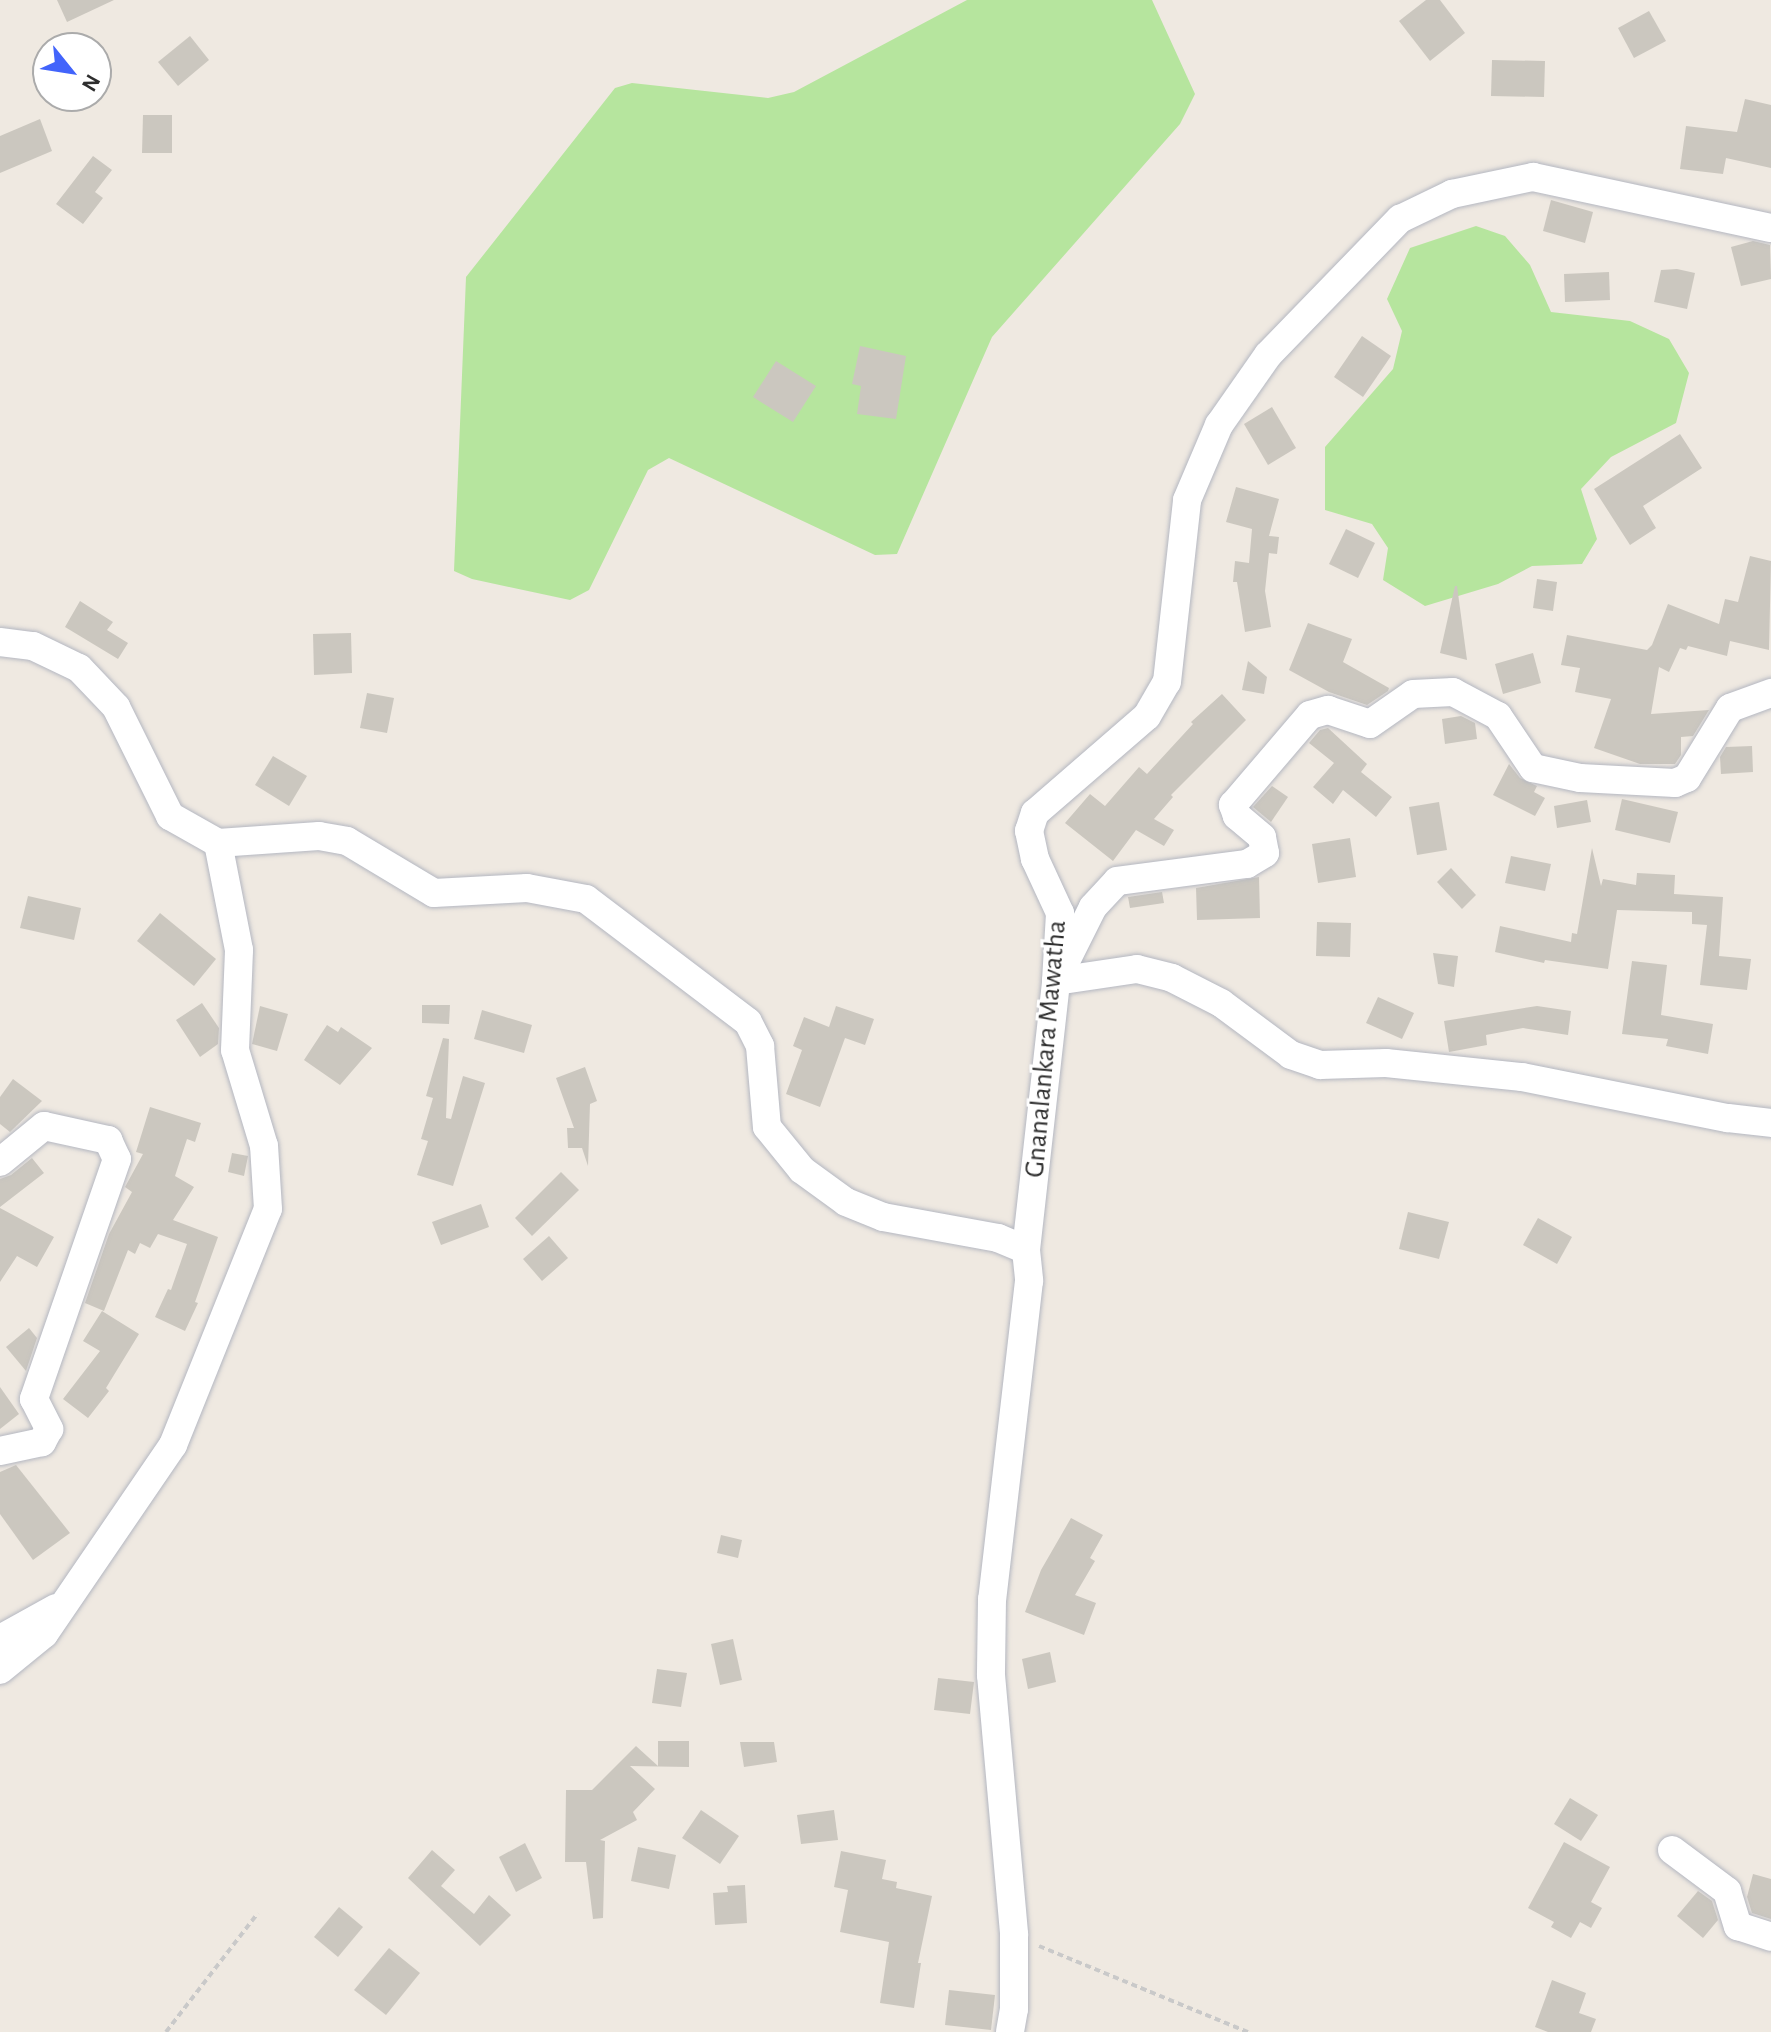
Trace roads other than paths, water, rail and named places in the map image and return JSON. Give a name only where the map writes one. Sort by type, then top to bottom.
[{"type":"street","name":"Gnanalankara Mawatha","points":[[1010,2032],[1014,2009],[1014,1935],[991,1675],[992,1629],[1029,1281],[1026,1250],[1056,981],[1060,913],[1035,859],[1029,831],[1035,813],[1147,716],[1167,682],[1187,500],[1219,425],[1268,355],[1400,219],[1452,194],[1533,177],[1771,228]]},
{"type":"street","points":[[0,642],[33,646],[79,668],[116,707],[170,816],[218,843],[319,836],[347,841],[434,893],[527,888],[586,899],[748,1022],[760,1046],[767,1127],[802,1170],[846,1202],[883,1217],[998,1238],[1026,1250]]},
{"type":"street","points":[[1056,981],[1093,907],[1117,881],[1247,864],[1265,853],[1262,837],[1237,816],[1233,805],[1310,715],[1328,710],[1370,724],[1413,694],[1453,692],[1498,716],[1533,768],[1580,778],[1675,783],[1687,778],[1730,708],[1771,693]]},
{"type":"street","points":[[0,1670],[44,1634],[173,1445],[268,1209],[264,1146],[235,1050],[239,950],[218,843]]},
{"type":"street","points":[[1056,981],[1137,969],[1172,978],[1221,1003],[1291,1055],[1320,1065],[1386,1063],[1522,1077],[1728,1118],[1771,1123]]},
{"type":"street","points":[[0,1162],[44,1126],[108,1140],[117,1159],[34,1399],[49,1429],[42,1442],[0,1451]]},
{"type":"street","points":[[0,1639],[68,1602]]},
{"type":"street","points":[[1672,1850],[1727,1891],[1738,1926],[1771,1937]]}]
